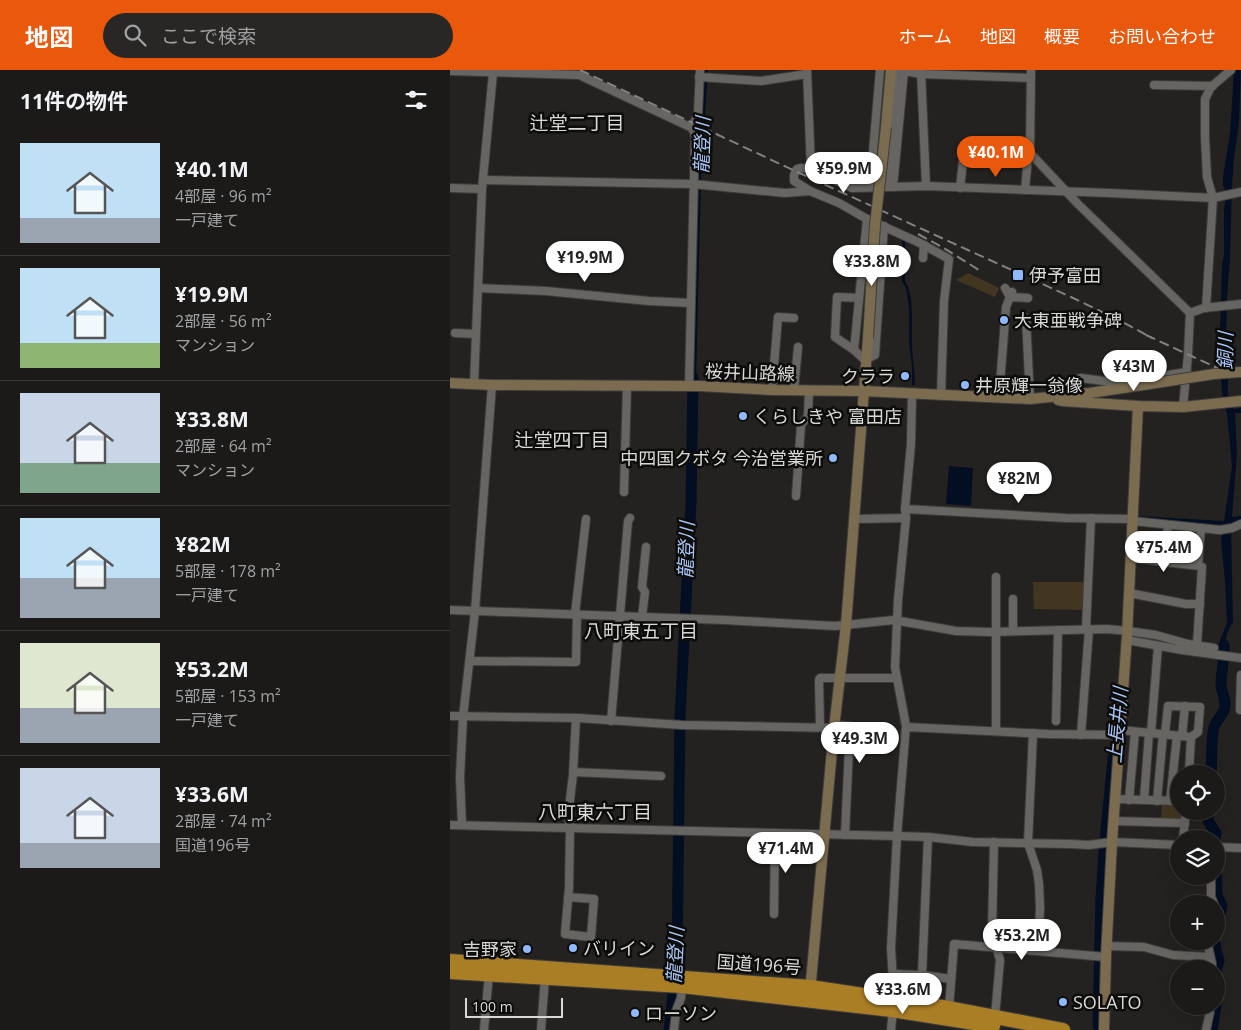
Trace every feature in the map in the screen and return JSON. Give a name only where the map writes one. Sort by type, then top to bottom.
[{"type":"highway","name":"国道196号","points":[[450,961],[810,994],[893,1005],[996,1024],[1062,1030]]},
{"type":"highway","name":"国道196号","points":[[450,972],[545,978],[677,981]]},
{"type":"highway","name":"国道196号","points":[[893,1005],[949,1008],[1014,1030]]},
{"type":"street","points":[[870,188],[880,70]]},
{"type":"street","points":[[810,994],[834,726],[846,625],[875,225],[891,70]]},
{"type":"street","points":[[890,187],[899,70],[1031,74],[1030,153],[1025,190]]},
{"type":"street","points":[[1206,308],[1213,198],[1207,178],[1205,99],[1213,86],[1231,70]]},
{"type":"street","points":[[450,71],[579,75],[692,128],[695,135],[689,386]]},
{"type":"street","points":[[692,128],[698,114],[700,74],[761,81],[807,72],[811,169]]},
{"type":"street","points":[[921,72],[926,186]]},
{"type":"street","points":[[474,384],[482,189],[493,73]]},
{"type":"street","points":[[1154,85],[1213,86]]},
{"type":"street","points":[[960,188],[964,152]]},
{"type":"street","points":[[1030,153],[1066,192],[1190,313],[1183,407]]},
{"type":"street","points":[[941,396],[944,301],[949,260],[924,245],[810,191],[794,181],[797,169],[811,169],[852,188],[926,186],[1213,198],[1241,192]]},
{"type":"street","points":[[483,180],[694,184],[785,193],[810,191]]},
{"type":"street","points":[[450,188],[482,189]]},
{"type":"street","points":[[854,350],[867,219]]},
{"type":"street","points":[[866,360],[875,355],[884,226]]},
{"type":"street","points":[[923,258],[924,245]]},
{"type":"street","points":[[478,288],[546,290],[649,301],[691,302]]},
{"type":"street","points":[[998,397],[1006,307],[1009,293],[1028,298]]},
{"type":"street","points":[[859,298],[837,297],[836,337],[866,360]]},
{"type":"street","points":[[1190,313],[1206,308],[1241,304]]},
{"type":"street","points":[[772,390],[778,317],[794,318]]},
{"type":"street","points":[[1026,318],[1030,398]]},
{"type":"street","points":[[455,333],[476,334]]},
{"type":"street","points":[[794,390],[798,348]]},
{"type":"street","points":[[1073,394],[1074,383],[1077,379],[1081,378],[1119,383],[1187,372]]},
{"type":"street","name":"桜井山路線","points":[[450,383],[689,386],[1030,398],[1090,393],[1214,374],[1241,372]]},
{"type":"street","points":[[462,825],[460,776],[463,717],[475,611],[492,385]]},
{"type":"street","points":[[624,492],[627,386]]},
{"type":"street","points":[[796,496],[801,424],[808,416],[810,390]]},
{"type":"street","points":[[891,1030],[893,974],[891,948],[897,836],[906,727],[896,678],[896,621],[906,518],[912,394]]},
{"type":"street","name":"桜井山路線","points":[[1048,396],[1062,401],[1138,406],[1183,407],[1241,401]]},
{"type":"street","points":[[1104,1030],[1113,821],[1127,635],[1138,406]]},
{"type":"street","points":[[905,509],[1132,520],[1220,530],[1241,524]]},
{"type":"street","points":[[611,720],[628,522],[630,518]]},
{"type":"street","points":[[854,519],[906,518]]},
{"type":"street","points":[[1081,735],[1088,629],[1092,518]]},
{"type":"street","points":[[470,661],[576,662],[576,615],[586,519]]},
{"type":"street","points":[[1164,562],[1168,524]]},
{"type":"street","points":[[1198,649],[1202,567],[1198,565],[1201,528]]},
{"type":"street","points":[[642,617],[645,592],[642,587],[646,547]]},
{"type":"street","points":[[1131,558],[1200,566]]},
{"type":"street","points":[[996,577],[996,731]]},
{"type":"street","points":[[1129,593],[1186,604],[1200,604]]},
{"type":"street","points":[[1013,599],[1013,631]]},
{"type":"street","points":[[450,610],[835,626],[896,621],[956,631],[995,632],[1088,629],[1127,635],[1156,635],[1198,649],[1228,657],[1241,658]]},
{"type":"street","points":[[1056,721],[1058,630]]},
{"type":"street","points":[[1127,635],[1158,646],[1198,649],[1214,648]]},
{"type":"street","points":[[1144,800],[1158,646]]},
{"type":"street","points":[[1240,710],[1241,675]]},
{"type":"street","points":[[820,728],[820,678],[896,678]]},
{"type":"street","points":[[906,727],[1033,734],[1081,735],[1135,732],[1164,734],[1191,737],[1198,732],[1200,707],[1168,706],[1164,734],[1160,767],[1157,801]]},
{"type":"street","points":[[1174,765],[1185,706]]},
{"type":"street","points":[[450,716],[576,718],[682,725],[820,728],[850,726],[845,835]]},
{"type":"street","points":[[568,898],[594,899],[591,937],[565,934],[570,828],[568,816],[574,772],[576,718]]},
{"type":"street","points":[[1129,800],[1135,732]]},
{"type":"street","points":[[1033,734],[1028,843],[1037,870],[1039,884],[1038,951]]},
{"type":"street","points":[[1189,765],[1191,737]]},
{"type":"street","points":[[1160,767],[1170,768]]},
{"type":"street","points":[[574,772],[661,776]]},
{"type":"street","points":[[1115,800],[1170,801]]},
{"type":"street","points":[[1184,830],[1185,820]]},
{"type":"street","points":[[1113,821],[1185,823]]},
{"type":"street","points":[[450,825],[928,837],[973,842],[1089,845],[1112,842],[1170,845]]},
{"type":"street","points":[[774,914],[775,833]]},
{"type":"street","points":[[922,975],[928,837]]},
{"type":"street","points":[[994,842],[992,932],[1000,960],[996,1024]]},
{"type":"street","points":[[1225,847],[1241,848]]},
{"type":"street","points":[[949,1008],[954,944],[1038,951],[1106,952],[1144,947],[1173,955],[1210,957]]},
{"type":"street","points":[[1209,950],[1211,960]]},
{"type":"street","points":[[484,1030],[489,974]]},
{"type":"street","points":[[893,974],[922,975],[950,979]]},
{"type":"street","points":[[541,1030],[545,978]]},
{"type":"street","points":[[674,1030],[676,1012],[681,998],[677,981]]},
{"type":"street","points":[[1206,1030],[1209,1015]]},
{"type":"shaded area","points":[[968,273],[999,288],[995,297],[956,280]]},
{"type":"shaded area","points":[[1033,582],[1087,582],[1085,610],[1034,609]]},
{"type":"shaded area","points":[[1162,805],[1170,805],[1170,820],[1184,820],[1161,821]]},
{"type":"water","points":[[702,70],[708,70],[701,181],[696,381],[690,382],[697,129],[700,122]]},
{"type":"water","name":"銅川","points":[[1234,70],[1241,70],[1239,123],[1232,187],[1226,342],[1229,359],[1229,399],[1234,409],[1241,408],[1241,413],[1235,413],[1237,453],[1232,517],[1241,516],[1241,521],[1231,524],[1233,622],[1226,637],[1227,653],[1221,654],[1220,640],[1227,623],[1221,540],[1224,526],[1138,520],[1136,516],[1224,521],[1232,466],[1227,414],[1223,401],[1221,379],[1220,334],[1226,192],[1223,185],[1223,176],[1230,134]]},
{"type":"water","points":[[902,239],[905,240],[905,281],[910,295],[912,311],[915,385],[912,385],[909,308],[906,288],[902,281]]},
{"type":"water","points":[[949,466],[973,468],[971,506],[946,504]]},
{"type":"waterway","name":"龍登川","points":[[669,1030],[677,960],[680,717],[691,503],[693,377]]},
{"type":"waterway","name":"上長井川","points":[[1211,765],[1214,727],[1225,707],[1221,684],[1224,645]]},
{"type":"waterway","name":"上長井川","points":[[1098,1026],[1101,898],[1113,758]]},
{"type":"waterway","name":"上長井川","points":[[1208,820],[1214,830]]},
{"type":"waterway","name":"上長井川","points":[[1217,885],[1217,895]]},
{"type":"waterway","name":"上長井川","points":[[1216,950],[1219,960]]},
{"type":"waterway","name":"上長井川","points":[[1212,1030],[1214,1015]]},
{"type":"railway","points":[[580,70],[1073,298],[1152,338]]},
{"type":"railway","points":[[918,234],[979,270]]},
{"type":"railway","points":[[1146,335],[1241,379]]},
{"type":"place","name":"伊予富田","points":[[1018,275]]},
{"type":"place","name":"大東亜戦争碑","points":[[1004,320]]},
{"type":"place","name":"クララ","points":[[905,376]]},
{"type":"place","name":"井原輝一翁像","points":[[965,385]]},
{"type":"place","name":"くらしきや 富田店","points":[[743,416]]},
{"type":"place","name":"中四国クボタ 今治営業所","points":[[833,458]]},
{"type":"place","name":"バリイン","points":[[573,948]]},
{"type":"place","name":"吉野家","points":[[527,949]]},
{"type":"place","name":"SOLATO","points":[[1063,1002]]},
{"type":"place","name":"ローソン","points":[[635,1013]]},
{"type":"district","name":"辻堂二丁目","points":[[577,123]]},
{"type":"district","name":"辻堂四丁目","points":[[562,440]]},
{"type":"district","name":"八町東五丁目","points":[[641,631]]},
{"type":"district","name":"八町東六丁目","points":[[595,812]]}]
